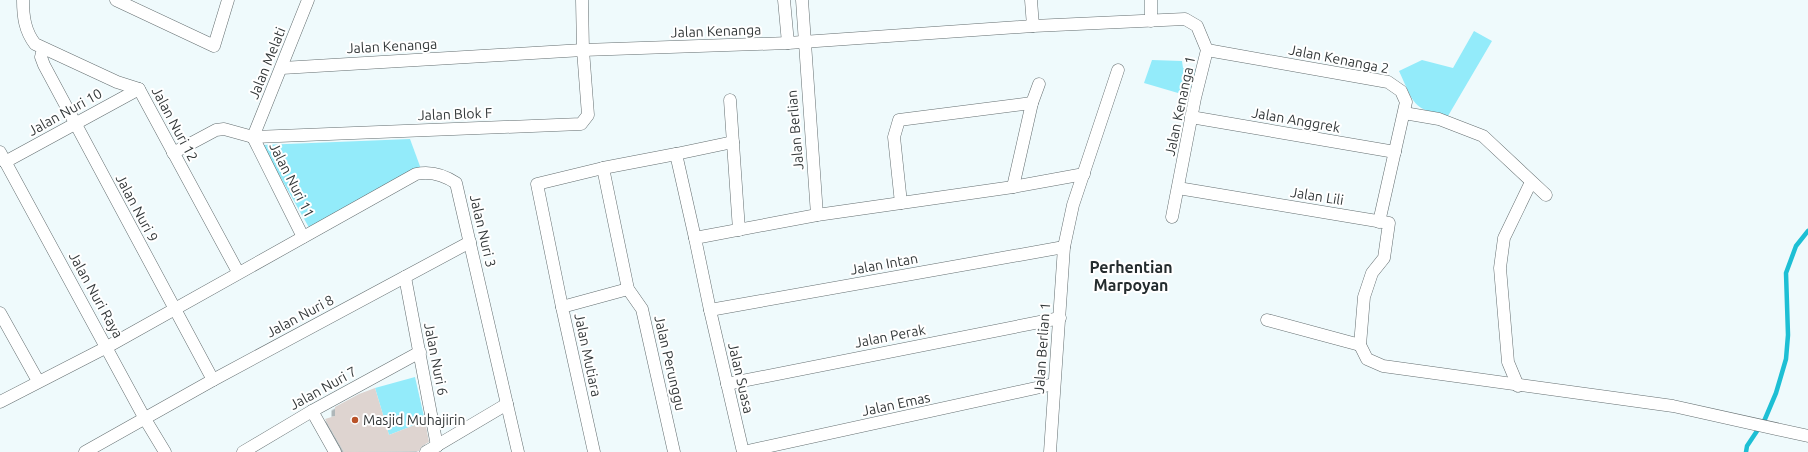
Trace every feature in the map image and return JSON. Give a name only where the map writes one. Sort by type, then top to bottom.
[{"type":"street","name":"Jalan Nuri 12","points":[[23,0],[23,17],[28,32],[35,44],[117,82],[138,89],[238,272]]},
{"type":"street","points":[[116,0],[214,46],[228,0]]},
{"type":"street","name":"Jalan Melati","points":[[253,137],[282,68],[308,0]]},
{"type":"street","name":"Jalan Blok F","points":[[173,153],[216,130],[224,129],[253,137],[581,124],[588,115],[583,50],[582,0]]},
{"type":"street","points":[[784,0],[788,44]]},
{"type":"street","name":"Jalan Berlian","points":[[802,0],[817,215]]},
{"type":"street","points":[[1031,0],[1033,26]]},
{"type":"street","points":[[1151,0],[1151,21]]},
{"type":"street","name":"Jalan Kenanga 1","points":[[1151,21],[1185,18],[1196,26],[1207,50],[1191,117],[1172,217]]},
{"type":"street","name":"Jalan Kenanga","points":[[282,68],[583,50],[788,44],[1033,26],[1151,21]]},
{"type":"street","name":"Jalan Nuri 9","points":[[43,49],[42,57],[44,65],[74,124],[213,380]]},
{"type":"street","name":"Jalan Kenanga 2","points":[[1207,50],[1388,82],[1401,91],[1406,102],[1395,152]]},
{"type":"street","name":"Jalan Berlian 1","points":[[1050,452],[1064,246],[1073,206],[1118,70]]},
{"type":"street","points":[[1013,187],[1032,103],[1039,84]]},
{"type":"street","name":"Jalan Nuri 10","points":[[3,157],[74,124],[138,89]]},
{"type":"street","points":[[730,100],[739,230]]},
{"type":"street","points":[[900,203],[894,137],[899,120],[1032,103]]},
{"type":"street","points":[[1404,113],[1439,119],[1483,136],[1546,195]]},
{"type":"street","name":"Jalan Anggrek","points":[[1191,117],[1395,152]]},
{"type":"street","name":"Jalan Nuri 11","points":[[253,137],[304,237]]},
{"type":"street","points":[[562,307],[538,184],[603,168],[733,142]]},
{"type":"street","points":[[1395,152],[1380,222],[1389,223],[1384,258],[1372,273],[1364,297],[1360,345],[1367,358],[1382,366],[1518,386],[1673,406],[1774,430],[1808,436]]},
{"type":"street","name":"Jalan Suasa","points":[[676,154],[726,384],[743,452]]},
{"type":"street","name":"Jalan Nuri Raya","points":[[3,157],[145,419],[165,452]]},
{"type":"street","name":"Jalan Perunggu","points":[[603,168],[628,289],[642,309],[674,452]]},
{"type":"street","name":"Jalan Nuri 3","points":[[304,237],[416,174],[426,172],[447,177],[456,182],[518,452]]},
{"type":"street","points":[[695,238],[817,215],[1013,187],[1084,174]]},
{"type":"street","points":[[1518,386],[1508,362],[1500,268],[1504,238],[1531,182]]},
{"type":"street","name":"Jalan Lili","points":[[1178,188],[1380,222]]},
{"type":"street","points":[[0,402],[38,381],[107,347],[238,272],[304,237]]},
{"type":"street","name":"Jalan Nuri 8","points":[[85,452],[213,380],[470,242]]},
{"type":"street","name":"Jalan Intan","points":[[710,310],[1064,246]]},
{"type":"street","name":"Jalan Nuri 6","points":[[405,277],[437,446]]},
{"type":"street","name":"Jalan Mutiara","points":[[594,452],[562,307],[628,289]]},
{"type":"street","points":[[0,313],[38,381]]},
{"type":"street","name":"Jalan Perak","points":[[726,384],[1060,318]]},
{"type":"street","points":[[1267,320],[1360,345]]},
{"type":"street","name":"Jalan Nuri 7","points":[[248,451],[312,411],[420,352]]},
{"type":"street","name":"Jalan Emas","points":[[743,452],[1054,384]]},
{"type":"street","points":[[426,452],[506,404]]},
{"type":"street","points":[[312,411],[336,452]]},
{"type":"shaded area","points":[[1474,31],[1492,41],[1448,116],[1436,114],[1421,108],[1412,98],[1399,71],[1422,60],[1453,68]]},
{"type":"shaded area","points":[[1152,60],[1182,61],[1183,68],[1203,70],[1195,98],[1144,83]]},
{"type":"shaded area","points":[[410,139],[421,169],[311,231],[262,145]]},
{"type":"shaded area","points":[[415,377],[425,421],[389,435],[375,388]]},
{"type":"building","name":"Masjid Muhajirin","points":[[375,388],[389,435],[425,421],[429,442],[422,446],[419,451],[344,452],[325,419],[335,416],[335,407],[359,394]]},
{"type":"waterway","points":[[1746,452],[1747,446],[1765,419],[1776,393],[1786,359],[1788,335],[1786,273],[1796,246],[1808,231]]},
{"type":"place","name":"Masjid Muhajirin","points":[[355,420]]},
{"type":"district","name":"Perhentian Marpoyan","points":[[1131,276]]}]
